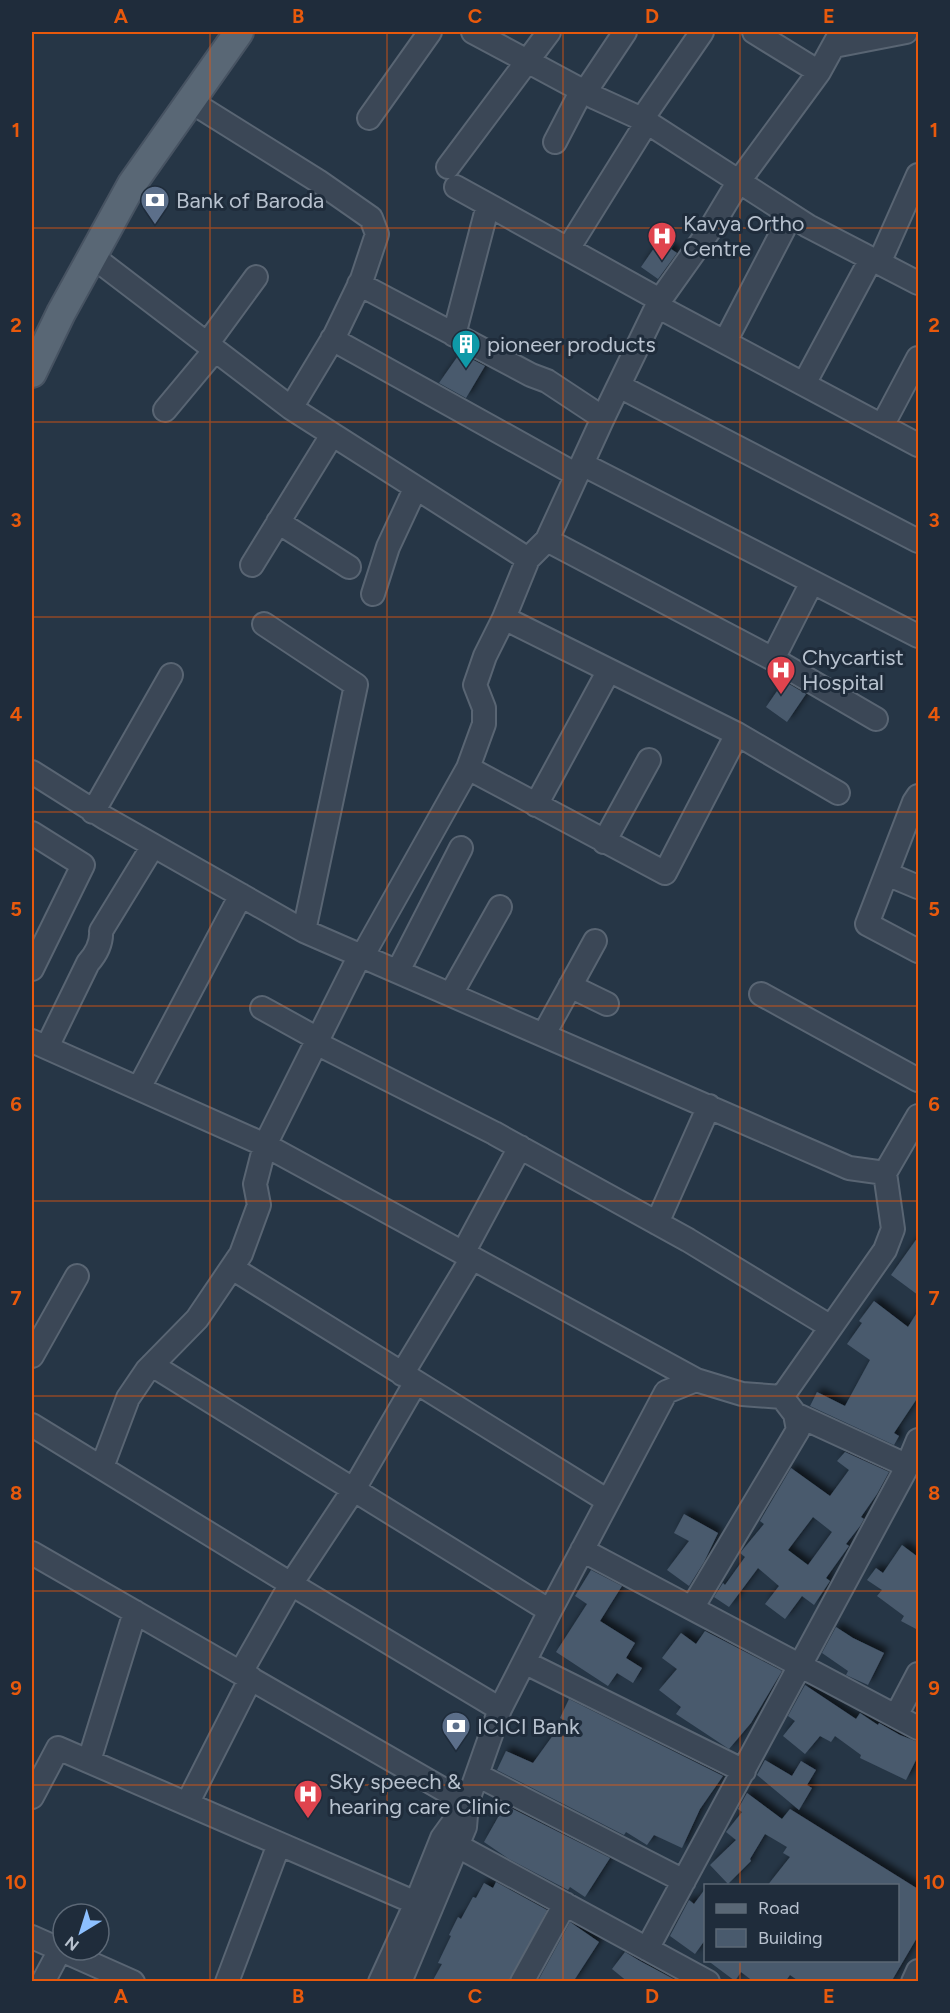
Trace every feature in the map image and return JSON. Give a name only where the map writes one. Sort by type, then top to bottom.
[{"type":"main road","points":[[32,373],[61,313],[132,184],[239,32]]},
{"type":"street","points":[[369,118],[430,32]]},
{"type":"street","points":[[473,32],[644,121],[791,215],[918,283]]},
{"type":"street","points":[[549,32],[527,60],[452,177],[488,205],[568,249],[725,342],[918,445]]},
{"type":"street","points":[[555,142],[583,91],[625,32]]},
{"type":"street","points":[[568,249],[644,121],[702,32]]},
{"type":"street","points":[[754,32],[819,72]]},
{"type":"street","points":[[102,1467],[128,1398],[152,1365],[197,1319],[241,1254],[259,1205],[255,1184],[265,1144],[362,955],[468,768],[484,724],[484,708],[475,685],[485,656],[504,618],[528,559],[547,540],[658,303],[709,231],[739,181],[819,72],[838,39],[906,32]]},
{"type":"street","points":[[190,101],[371,218],[377,234],[359,284],[332,339],[291,408]]},
{"type":"street","points":[[804,384],[875,261],[918,174]]},
{"type":"street","points":[[454,335],[488,205]]},
{"type":"street","points":[[725,342],[791,215]]},
{"type":"street","points":[[92,256],[291,408],[528,559]]},
{"type":"street","points":[[165,410],[211,347],[256,277]]},
{"type":"street","points":[[359,284],[531,375],[547,381],[603,418]]},
{"type":"street","points":[[332,339],[579,470],[812,582],[918,636]]},
{"type":"street","points":[[882,426],[918,358]]},
{"type":"street","points":[[619,386],[918,541]]},
{"type":"street","points":[[252,565],[332,435]]},
{"type":"street","points":[[373,594],[388,547],[415,489]]},
{"type":"street","points":[[278,522],[349,567]]},
{"type":"street","points":[[547,540],[773,658],[876,719]]},
{"type":"street","points":[[773,658],[812,582]]},
{"type":"street","points":[[504,618],[737,734],[838,793]]},
{"type":"street","points":[[264,624],[356,685],[304,931]]},
{"type":"street","points":[[536,805],[609,672]]},
{"type":"street","points":[[93,812],[171,675]]},
{"type":"street","points":[[468,768],[665,873],[737,734]]},
{"type":"street","points":[[604,842],[649,760]]},
{"type":"street","points":[[32,772],[93,812],[304,931],[849,1168],[885,1173]]},
{"type":"street","points":[[918,795],[867,924],[918,951]]},
{"type":"street","points":[[32,833],[83,865],[32,969]]},
{"type":"street","points":[[153,846],[101,931],[102,940],[95,956],[88,963],[39,1044],[265,1144],[696,1380],[789,1405],[908,1466]]},
{"type":"street","points":[[398,971],[461,848]]},
{"type":"street","points":[[887,874],[918,887]]},
{"type":"street","points":[[139,1088],[241,896]]},
{"type":"street","points":[[451,994],[500,907]]},
{"type":"street","points":[[544,1034],[595,941]]},
{"type":"street","points":[[570,986],[607,1004]]},
{"type":"street","points":[[761,994],[918,1080]]},
{"type":"street","points":[[262,1008],[317,1041],[520,1147],[657,1223],[831,1327]]},
{"type":"street","points":[[657,1223],[709,1106]]},
{"type":"street","points":[[692,1608],[798,1430],[789,1405],[831,1327],[885,1250],[893,1229],[885,1173],[918,1116]]},
{"type":"street","points":[[187,1804],[291,1584],[354,1489],[520,1147]]},
{"type":"street","points":[[232,1268],[608,1501]]},
{"type":"street","points":[[32,1356],[77,1276]]},
{"type":"street","points":[[152,1365],[550,1611]]},
{"type":"street","points":[[389,1980],[465,1827],[467,1803],[500,1709],[550,1611],[666,1392],[696,1380]]},
{"type":"street","points":[[32,1425],[500,1709]]},
{"type":"street","points":[[647,1949],[908,1466],[918,1440]]},
{"type":"street","points":[[582,1550],[918,1728]]},
{"type":"street","points":[[32,1553],[467,1803]]},
{"type":"street","points":[[89,1761],[135,1612]]},
{"type":"street","points":[[524,1662],[744,1771]]},
{"type":"street","points":[[896,1716],[918,1674]]},
{"type":"street","points":[[32,1797],[58,1748],[416,1903]]},
{"type":"street","points":[[477,1775],[684,1881]]},
{"type":"street","points":[[389,1980],[442,1838],[467,1803]]},
{"type":"street","points":[[227,1982],[279,1844]]},
{"type":"street","points":[[456,1845],[705,1981]]},
{"type":"street","points":[[522,1982],[565,1904]]},
{"type":"street","points":[[32,1937],[51,1946]]},
{"type":"street","points":[[43,1982],[54,1962]]},
{"type":"street","points":[[87,1962],[133,1982]]},
{"type":"street","points":[[913,1982],[918,1971]]},
{"type":"building","points":[[659,241],[677,253],[658,279],[641,267]]},
{"type":"building","name":"pioneer products","points":[[460,353],[485,366],[466,398],[439,383]]},
{"type":"building","points":[[784,681],[806,694],[787,722],[766,707]]},
{"type":"building","points":[[918,1237],[918,1295],[891,1275]]},
{"type":"building","points":[[874,1301],[908,1327],[918,1311],[918,1397],[894,1433],[899,1436],[894,1445],[810,1406],[817,1392],[845,1406],[870,1360],[847,1344],[862,1323],[859,1321]]},
{"type":"building","points":[[845,1452],[889,1472],[861,1517],[864,1519],[860,1526],[846,1544],[849,1546],[826,1578],[830,1581],[814,1605],[802,1596],[785,1619],[765,1604],[779,1586],[758,1568],[729,1607],[714,1597],[745,1557],[740,1553],[764,1524],[760,1521],[791,1468],[830,1496],[849,1470],[837,1461]],"holes":[[[813,1517],[832,1532],[808,1565],[788,1550]]]},
{"type":"building","points":[[684,1514],[718,1533],[689,1586],[667,1570],[689,1541],[674,1533]]},
{"type":"building","points":[[902,1545],[918,1557],[918,1630],[901,1621],[904,1616],[877,1596],[882,1590],[867,1580],[876,1568],[883,1573]]},
{"type":"building","points":[[591,1570],[622,1586],[600,1621],[635,1643],[626,1658],[642,1668],[633,1683],[617,1673],[608,1686],[556,1652],[587,1604],[575,1596]]},
{"type":"building","points":[[836,1627],[884,1653],[868,1685],[846,1675],[848,1671],[822,1653]]},
{"type":"building","points":[[705,1631],[782,1671],[751,1723],[729,1749],[676,1714],[681,1707],[659,1690],[677,1669],[662,1658],[681,1633],[696,1644]]},
{"type":"building","points":[[805,1685],[856,1719],[860,1713],[878,1725],[879,1723],[918,1742],[918,1756],[906,1780],[860,1758],[861,1755],[835,1736],[831,1742],[820,1736],[805,1754],[783,1736],[795,1721],[788,1716]]},
{"type":"building","points":[[569,1699],[723,1776],[700,1809],[682,1848],[654,1835],[647,1845],[626,1832],[624,1835],[497,1770],[506,1751],[533,1763],[564,1720],[560,1718]]},
{"type":"building","points":[[765,1760],[792,1776],[801,1761],[816,1770],[807,1785],[812,1788],[799,1810],[757,1775]]},
{"type":"building","points":[[747,1793],[782,1819],[790,1809],[918,1889],[918,1936],[891,1982],[800,1982],[790,1975],[785,1982],[754,1982],[741,1972],[735,1981],[710,1962],[899,1962],[899,1884],[769,1884],[790,1857],[783,1853],[787,1847],[765,1834],[750,1859],[751,1861],[728,1884],[710,1865],[736,1840],[726,1832],[742,1812],[738,1809]]},
{"type":"building","points":[[505,1805],[610,1858],[585,1897],[570,1887],[568,1890],[509,1859],[484,1842]]},
{"type":"building","points":[[496,1882],[547,1910],[509,1982],[432,1982],[442,1964],[438,1963],[458,1917],[461,1919],[484,1883],[493,1888]]},
{"type":"building","points":[[704,1890],[704,1941],[695,1954],[670,1936],[689,1900],[694,1904]]},
{"type":"building","points":[[570,1922],[599,1942],[573,1982],[543,1982],[539,1979]]},
{"type":"building","points":[[625,1952],[679,1982],[628,1982],[612,1969]]},
{"type":"place","name":"Bank of Baroda","points":[[155,226]]},
{"type":"place","name":"Kavya Ortho Centre","points":[[662,262]]},
{"type":"place","name":"pioneer products","points":[[466,370]]},
{"type":"place","name":"Chycartist Hospital","points":[[781,696]]},
{"type":"place","name":"ICICI Bank","points":[[456,1752]]},
{"type":"place","name":"Sky speech & hearing care Clinic","points":[[308,1820]]}]
